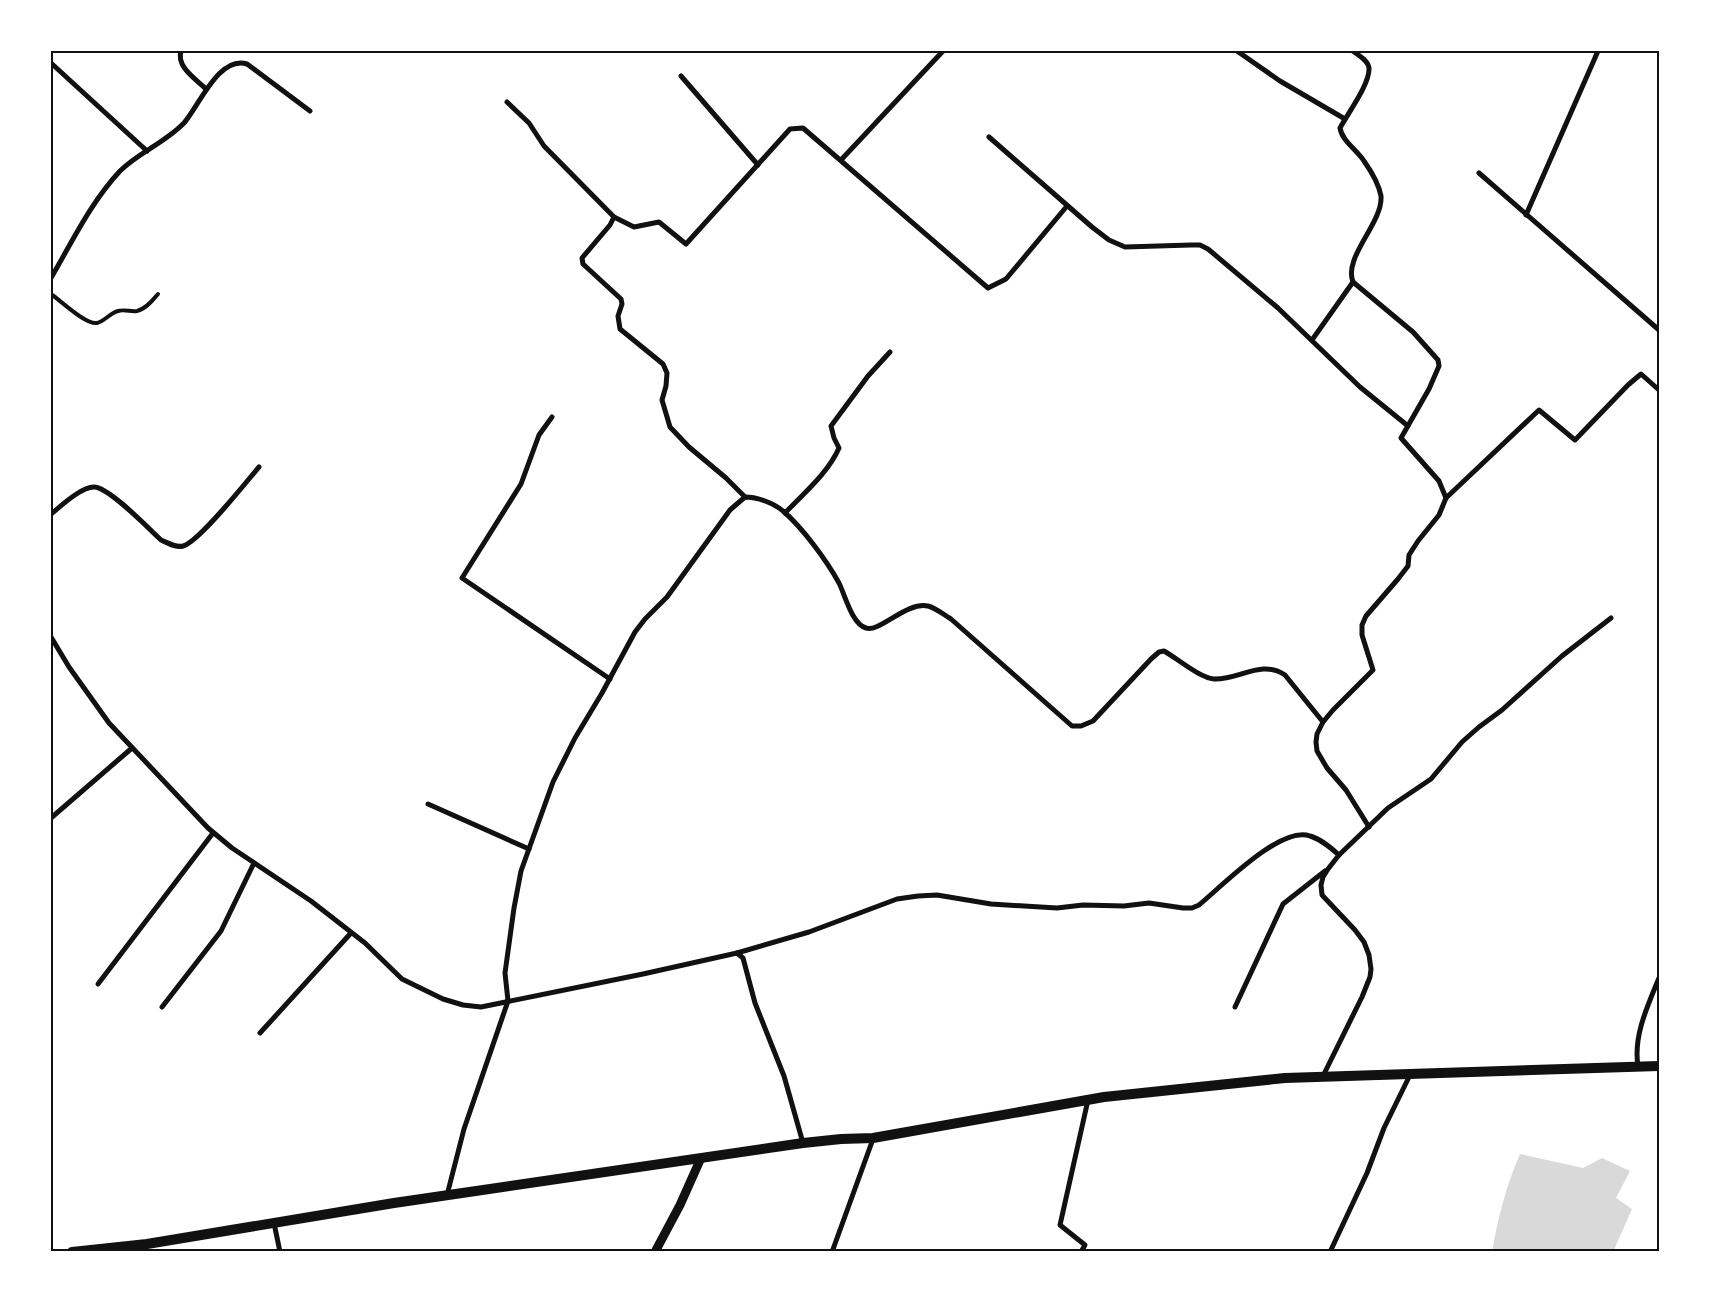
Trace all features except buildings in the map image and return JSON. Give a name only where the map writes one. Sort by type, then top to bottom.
[{"type":"main road","points":[[72,1252],[146,1244],[447,1195],[802,1143],[873,1138],[1088,1099],[1285,1078],[1659,1066]]},
{"type":"street","points":[[182,51],[180,59],[184,68],[206,89]]},
{"type":"street","points":[[840,160],[943,51]]},
{"type":"street","points":[[1237,51],[1280,81],[1345,119]]},
{"type":"street","points":[[1353,51],[1365,60],[1369,67],[1367,80],[1340,128],[1341,134],[1364,161],[1376,182],[1381,196],[1378,211],[1354,263],[1351,276],[1354,282],[1413,332],[1438,360],[1440,366],[1400,438],[1439,481],[1446,498]]},
{"type":"street","points":[[1526,215],[1598,51]]},
{"type":"street","points":[[51,278],[92,209],[120,171],[136,157],[172,134],[189,117],[212,81],[228,67],[241,62],[254,68],[310,112]]},
{"type":"street","points":[[51,64],[147,151]]},
{"type":"street","points":[[681,76],[758,165]]},
{"type":"street","points":[[507,102],[529,123],[544,146],[614,217],[634,227],[659,222],[686,244],[790,129],[803,128],[988,288],[1006,279],[1067,206]]},
{"type":"street","points":[[989,137],[1067,206],[1109,240],[1124,246],[1200,245],[1208,250],[1278,308],[1360,387],[1408,426]]},
{"type":"street","points":[[1478,174],[1659,330]]},
{"type":"street","points":[[614,217],[610,225],[582,258],[583,264],[621,299],[622,304],[618,316],[620,329],[663,364],[667,373],[662,400],[670,427],[689,447],[726,478],[745,497]]},
{"type":"street","points":[[1312,340],[1354,282]]},
{"type":"street","points":[[785,513],[821,475],[835,457],[839,448],[831,426],[868,376],[890,352]]},
{"type":"street","points":[[1369,827],[1346,790],[1327,768],[1317,751],[1317,734],[1323,722],[1373,670],[1362,635],[1362,625],[1366,616],[1408,566],[1409,555],[1439,515],[1446,498],[1539,410],[1575,440],[1641,374],[1659,390]]},
{"type":"street","points":[[552,417],[539,435],[521,484],[462,578],[610,679]]},
{"type":"street","points":[[51,514],[72,497],[85,489],[94,487],[106,491],[161,540],[172,546],[183,546],[192,541],[204,529],[259,467]]},
{"type":"street","points":[[447,1195],[464,1129],[508,1001],[504,973],[521,871],[553,782],[575,738],[635,632],[667,597],[730,510],[745,497],[764,501],[785,513],[820,554],[839,584],[856,619],[865,628],[873,629],[904,611],[925,605],[930,606],[951,619],[1072,726],[1081,726],[1093,721],[1159,652],[1164,651],[1204,676],[1213,679],[1225,678],[1260,669],[1277,670],[1289,680],[1323,722]]},
{"type":"street","points":[[1323,1077],[1350,1025],[1370,977],[1369,955],[1364,942],[1356,930],[1322,894],[1321,885],[1328,869],[1339,855],[1388,808],[1431,779],[1462,742],[1478,727],[1502,710],[1562,656],[1611,618]]},
{"type":"street","points":[[51,637],[92,700],[132,748],[213,833],[254,864],[311,901],[365,943],[402,980],[443,999],[463,1005],[481,1007],[737,953],[809,932],[897,899],[937,895],[966,901],[1014,906],[1057,908],[1083,905],[1124,906],[1149,903],[1192,908],[1199,905],[1241,867],[1287,838],[1297,835],[1309,835],[1324,843],[1339,855]]},
{"type":"street","points":[[51,818],[132,748]]},
{"type":"street","points":[[428,804],[529,849]]},
{"type":"street","points":[[98,984],[213,833]]},
{"type":"street","points":[[162,1007],[221,931],[254,864]]},
{"type":"street","points":[[1235,1007],[1283,904],[1328,869]]},
{"type":"street","points":[[260,1033],[351,933]]},
{"type":"street","points":[[737,953],[743,958],[758,1012],[784,1076],[802,1143]]},
{"type":"street","points":[[1638,1066],[1636,1054],[1644,1013],[1659,978]]},
{"type":"street","points":[[1330,1252],[1367,1172],[1384,1128],[1410,1075]]},
{"type":"street","points":[[1081,1252],[1085,1245],[1060,1225],[1088,1099]]},
{"type":"street","points":[[832,1252],[873,1138]]},
{"type":"street","points":[[655,1252],[680,1205],[701,1158]]},
{"type":"street","points":[[274,1223],[280,1252]]},
{"type":"lane","points":[[51,294],[93,323],[99,322],[120,310],[138,311],[150,303],[158,294]]},
{"type":"shaded area","points":[[1520,1154],[1583,1168],[1602,1158],[1630,1171],[1616,1198],[1632,1209],[1613,1252],[1492,1252],[1503,1202]]}]
